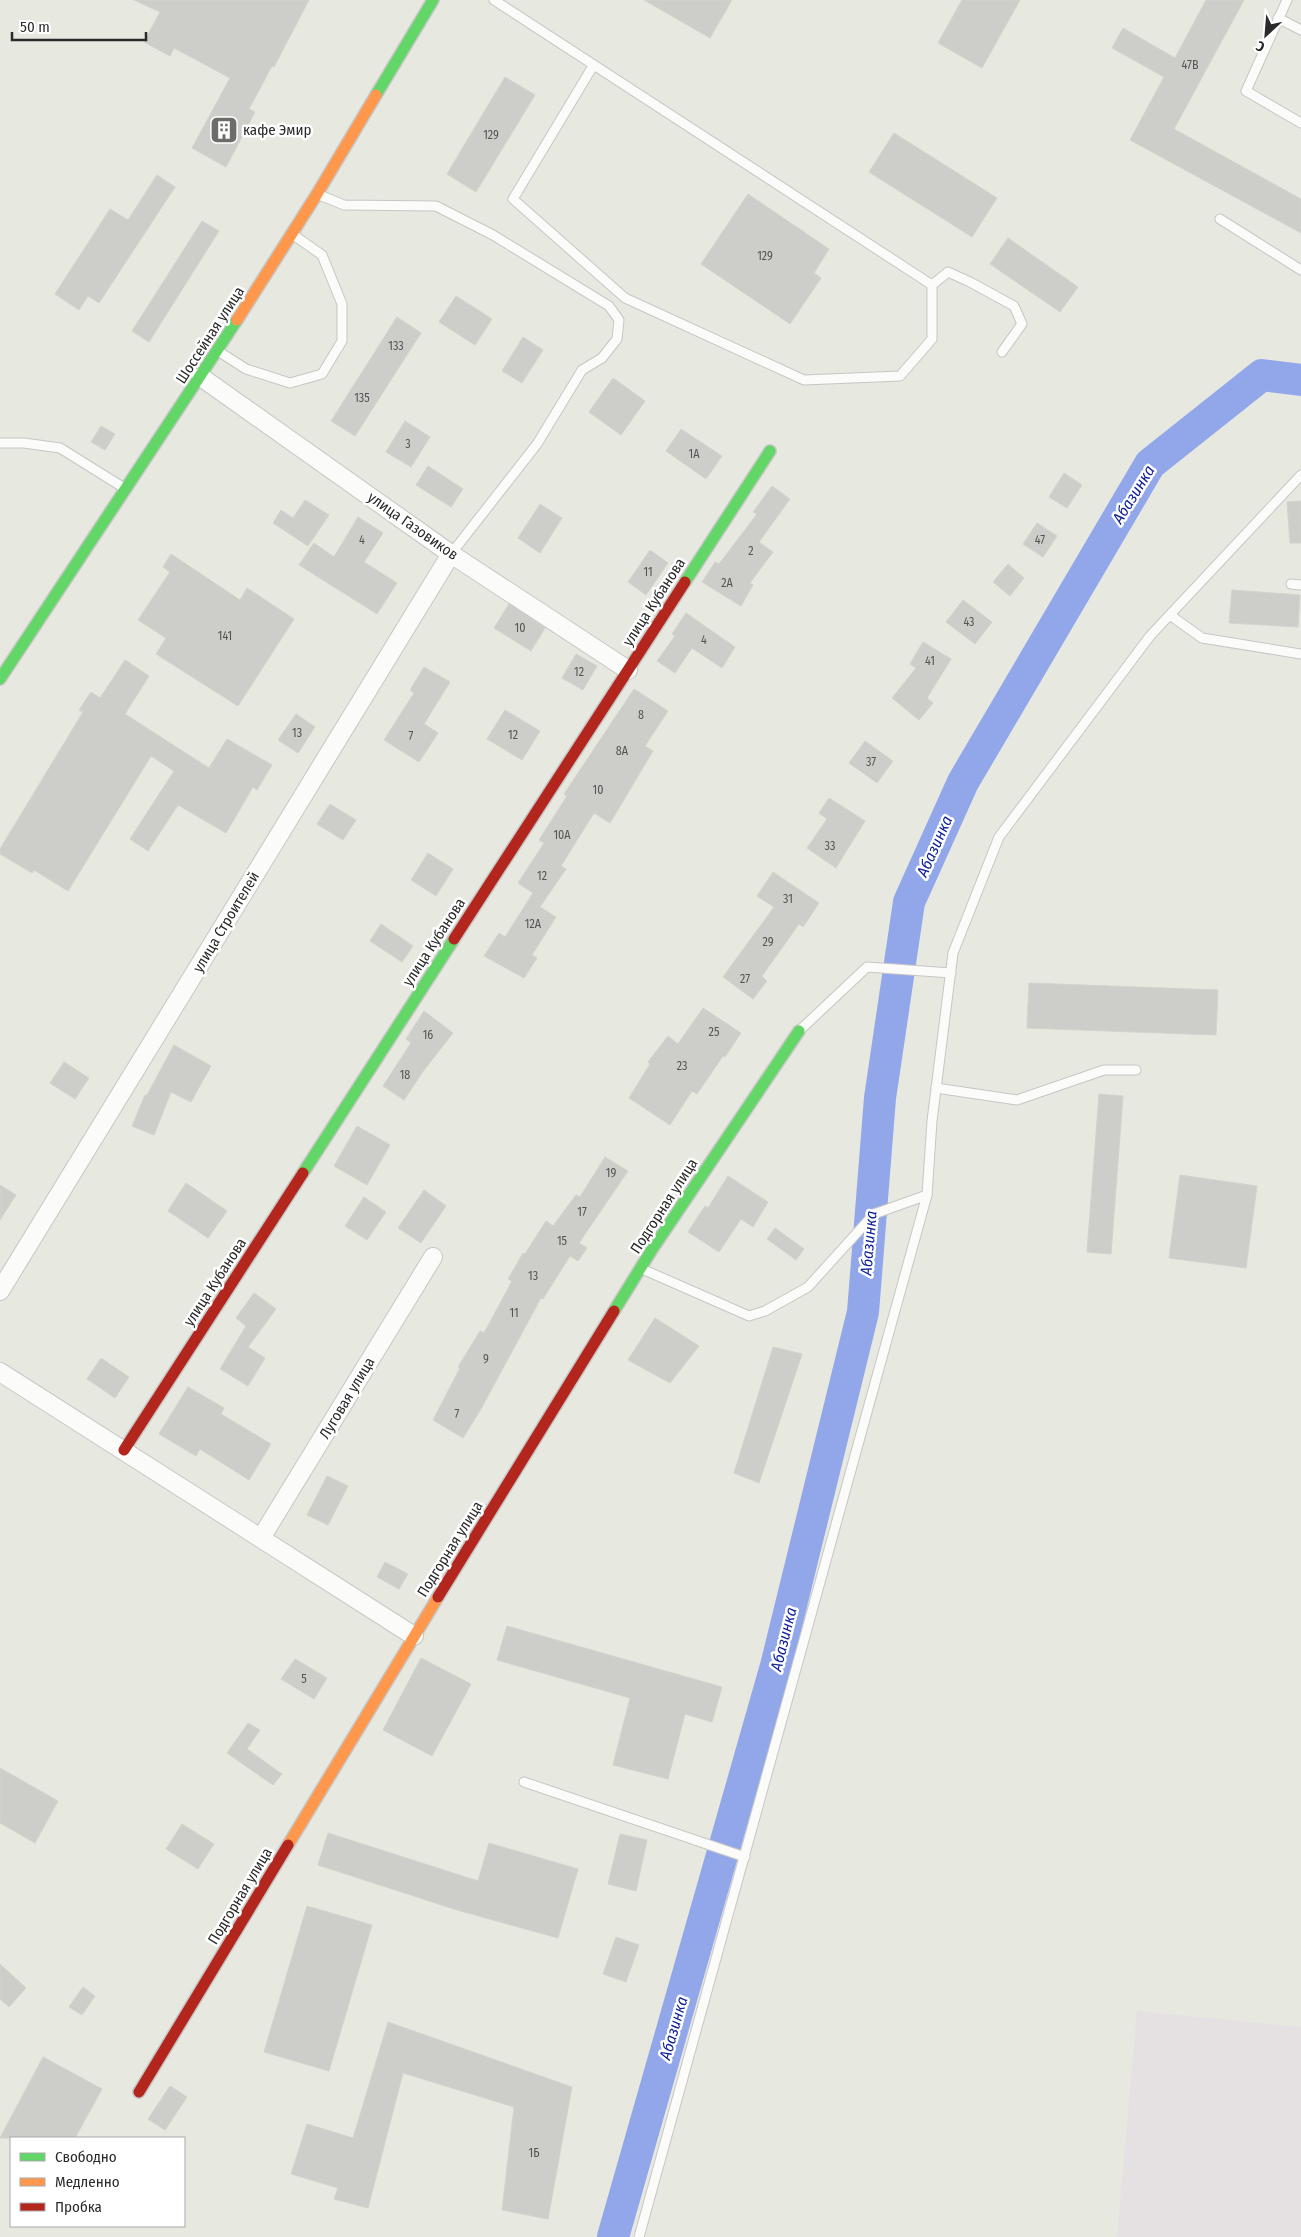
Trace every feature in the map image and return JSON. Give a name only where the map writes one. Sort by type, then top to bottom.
[{"type":"street","name":"Шоссейная улица","points":[[0,679],[198,375],[425,0]]},
{"type":"street","name":"Шоссейная улица","points":[[0,667],[121,486],[198,375],[218,351],[317,194],[433,0]]},
{"type":"street","name":"улица Газовиков","points":[[198,375],[451,554],[628,670]]},
{"type":"street","name":"улица Кубанова","points":[[124,1450],[770,451]]},
{"type":"street","name":"улица Строителей","points":[[0,1291],[451,554]]},
{"type":"street","name":"Подгорная улица","points":[[139,2092],[414,1636],[651,1251],[799,1031]]},
{"type":"street","name":"Луговая улица","points":[[261,1538],[433,1257]]},
{"type":"street","points":[[0,1372],[414,1636]]},
{"type":"lane","points":[[494,0],[593,66],[932,284]]},
{"type":"lane","points":[[1286,0],[1246,91],[1301,122]]},
{"type":"lane","points":[[1278,18],[1301,30]]},
{"type":"lane","points":[[593,66],[513,199],[625,298],[804,380],[900,376],[932,339],[932,284]]},
{"type":"lane","points":[[317,194],[344,205],[436,206],[494,235],[609,306],[619,320],[617,339],[602,358],[582,370],[537,444],[451,554]]},
{"type":"lane","points":[[1220,219],[1301,270]]},
{"type":"lane","points":[[218,351],[246,369],[290,383],[322,374],[342,341],[342,304],[322,255],[292,234]]},
{"type":"lane","points":[[932,284],[948,272],[1014,306],[1022,324],[1002,352]]},
{"type":"lane","points":[[0,444],[24,443],[60,448],[91,465],[121,486]]},
{"type":"lane","points":[[639,2237],[927,1195],[936,1088],[953,953],[998,837],[1150,636],[1301,475]]},
{"type":"lane","points":[[1291,584],[1301,585]]},
{"type":"lane","points":[[1170,615],[1202,638],[1301,654]]},
{"type":"lane","points":[[799,1031],[867,967],[951,973]]},
{"type":"lane","points":[[936,1088],[1017,1100],[1104,1070],[1136,1070]]},
{"type":"lane","points":[[642,1268],[749,1316],[765,1311],[808,1287],[874,1214],[927,1195]]},
{"type":"lane","points":[[524,1782],[745,1856]]},
{"type":"shaded area","points":[[1137,2011],[1301,2027],[1301,2237],[1117,2237]]},
{"type":"building","points":[[134,0],[309,0],[274,67],[272,66],[249,109],[255,112],[226,167],[192,148],[230,78],[174,48],[170,56],[144,42],[160,12]]},
{"type":"building","points":[[644,0],[732,0],[710,38]]},
{"type":"building","points":[[962,0],[1020,0],[982,68],[938,43]]},
{"type":"building","points":[[1206,0],[1244,0],[1174,129],[1301,199],[1301,233],[1130,140],[1164,77],[1112,48],[1123,28],[1175,58]]},
{"type":"building","points":[[505,77],[535,95],[476,192],[447,174]]},
{"type":"building","points":[[894,133],[997,198],[972,237],[869,172]]},
{"type":"building","points":[[157,175],[175,187],[99,303],[88,296],[79,310],[55,294],[110,209],[128,220]]},
{"type":"building","points":[[748,194],[829,249],[814,273],[821,278],[790,324],[701,264]]},
{"type":"building","points":[[202,221],[219,231],[149,342],[132,331]]},
{"type":"building","points":[[1008,238],[1078,287],[1060,312],[990,264]]},
{"type":"building","points":[[456,296],[492,319],[475,345],[439,322]]},
{"type":"building","points":[[397,317],[421,333],[355,436],[331,421]]},
{"type":"building","points":[[523,337],[543,350],[522,383],[502,371]]},
{"type":"building","points":[[613,378],[645,401],[621,435],[589,412]]},
{"type":"building","points":[[405,421],[430,437],[411,467],[386,452]]},
{"type":"building","points":[[101,426],[115,434],[105,450],[91,442]]},
{"type":"building","points":[[681,429],[722,456],[706,479],[666,451]]},
{"type":"building","points":[[428,466],[463,489],[451,507],[416,485]]},
{"type":"building","points":[[1064,473],[1082,485],[1067,508],[1049,497]]},
{"type":"building","points":[[772,486],[790,499],[759,542],[773,552],[750,583],[753,585],[741,606],[702,582],[715,562],[719,564],[757,514],[753,512]]},
{"type":"building","points":[[305,500],[329,515],[308,546],[273,523],[281,510],[293,518]]},
{"type":"building","points":[[1301,501],[1301,543],[1290,543],[1287,502]]},
{"type":"building","points":[[540,504],[562,518],[540,553],[518,538]]},
{"type":"building","points":[[358,517],[383,533],[364,562],[397,583],[377,614],[299,565],[314,543],[334,557]]},
{"type":"building","points":[[1037,523],[1057,536],[1043,557],[1023,544]]},
{"type":"building","points":[[650,550],[668,563],[646,595],[628,582]]},
{"type":"building","points":[[171,554],[240,600],[247,588],[294,619],[238,706],[156,654],[166,638],[138,620],[170,572],[163,567]]},
{"type":"building","points":[[1008,564],[1024,578],[1010,596],[993,582]]},
{"type":"building","points":[[1232,590],[1300,595],[1298,627],[1229,623]]},
{"type":"building","points":[[963,600],[992,622],[975,644],[946,622]]},
{"type":"building","points":[[509,604],[545,628],[531,651],[494,628]]},
{"type":"building","points":[[686,613],[735,647],[722,668],[692,648],[675,673],[657,661],[675,636],[672,634]]},
{"type":"building","points":[[923,642],[951,659],[927,698],[933,703],[919,720],[892,698],[916,668],[910,664]]},
{"type":"building","points":[[576,654],[597,666],[583,690],[562,678]]},
{"type":"building","points":[[125,660],[149,676],[125,714],[209,768],[227,739],[272,765],[257,790],[253,787],[226,833],[178,805],[148,851],[130,839],[174,771],[151,756],[68,891],[34,870],[32,873],[0,854],[0,849],[83,712],[79,710],[91,692],[100,698]]},
{"type":"building","points":[[424,667],[450,682],[424,724],[438,733],[419,762],[384,740],[414,693],[410,690]]},
{"type":"building","points":[[634,689],[668,711],[645,746],[653,751],[610,823],[594,813],[561,866],[566,869],[540,907],[556,917],[532,955],[537,958],[524,978],[484,956],[499,933],[505,937],[533,893],[518,883],[544,843],[539,840],[567,796],[564,794]]},
{"type":"building","points":[[505,710],[540,731],[522,760],[487,739]]},
{"type":"building","points":[[296,714],[315,727],[298,753],[278,740]]},
{"type":"building","points":[[865,741],[893,761],[877,783],[849,763]]},
{"type":"building","points":[[829,798],[865,821],[836,868],[807,848],[827,819],[819,813]]},
{"type":"building","points":[[330,804],[356,820],[343,840],[317,824]]},
{"type":"building","points":[[428,853],[453,869],[436,896],[411,880]]},
{"type":"building","points":[[773,872],[819,903],[803,927],[799,924],[762,976],[767,981],[753,999],[723,977],[774,907],[757,896]]},
{"type":"building","points":[[381,924],[413,946],[402,962],[370,941]]},
{"type":"building","points":[[1029,983],[1218,990],[1216,1035],[1027,1028]]},
{"type":"building","points":[[703,1008],[741,1033],[697,1094],[692,1091],[670,1125],[629,1098],[650,1064],[648,1062],[668,1036],[678,1044]]},
{"type":"building","points":[[424,1011],[453,1033],[424,1070],[404,1100],[383,1086],[411,1043],[406,1039]]},
{"type":"building","points":[[174,1045],[211,1066],[191,1102],[171,1092],[154,1135],[132,1126],[145,1095],[147,1095]]},
{"type":"building","points":[[64,1062],[89,1078],[75,1099],[50,1083]]},
{"type":"building","points":[[1099,1094],[1123,1096],[1111,1254],[1087,1252]]},
{"type":"building","points":[[357,1126],[390,1145],[367,1185],[334,1166]]},
{"type":"building","points":[[605,1157],[628,1171],[579,1243],[587,1248],[578,1261],[570,1256],[543,1299],[541,1298],[481,1409],[463,1438],[433,1420],[460,1368],[458,1367],[480,1331],[484,1333],[512,1281],[508,1279],[523,1253],[525,1254],[546,1221],[553,1226],[576,1195],[580,1197]]},
{"type":"building","points":[[1180,1175],[1257,1186],[1246,1268],[1169,1258]]},
{"type":"building","points":[[728,1176],[768,1202],[753,1227],[741,1219],[719,1252],[688,1232],[705,1206],[708,1208]]},
{"type":"building","points":[[186,1183],[227,1211],[208,1238],[168,1211]]},
{"type":"building","points":[[0,1185],[16,1195],[0,1220]]},
{"type":"building","points":[[424,1190],[446,1206],[421,1243],[398,1228]]},
{"type":"building","points":[[364,1197],[386,1212],[367,1240],[345,1226]]},
{"type":"building","points":[[775,1228],[804,1249],[796,1260],[767,1239]]},
{"type":"building","points":[[254,1293],[276,1309],[248,1347],[265,1358],[248,1386],[220,1369],[246,1326],[236,1318]]},
{"type":"building","points":[[655,1318],[699,1346],[670,1383],[628,1360]]},
{"type":"building","points":[[773,1347],[802,1354],[759,1483],[734,1473]]},
{"type":"building","points":[[101,1358],[129,1377],[115,1398],[87,1379]]},
{"type":"building","points":[[188,1387],[224,1408],[221,1414],[271,1444],[249,1480],[200,1449],[196,1456],[159,1434]]},
{"type":"building","points":[[327,1476],[348,1486],[328,1525],[307,1515]]},
{"type":"building","points":[[385,1562],[408,1574],[399,1589],[377,1577]]},
{"type":"building","points":[[507,1626],[722,1687],[712,1722],[685,1714],[668,1779],[613,1765],[630,1698],[497,1660]]},
{"type":"building","points":[[421,1658],[471,1684],[432,1756],[383,1730]]},
{"type":"building","points":[[295,1659],[327,1678],[314,1699],[281,1679]]},
{"type":"building","points":[[248,1723],[260,1730],[247,1749],[282,1774],[273,1785],[227,1753]]},
{"type":"building","points":[[0,1768],[58,1801],[35,1843],[0,1823]]},
{"type":"building","points":[[182,1824],[214,1844],[198,1869],[166,1849]]},
{"type":"building","points":[[328,1833],[478,1881],[489,1843],[578,1869],[558,1938],[457,1910],[318,1865]]},
{"type":"building","points":[[620,1834],[647,1840],[636,1891],[608,1884]]},
{"type":"building","points":[[307,1906],[372,1925],[329,2071],[264,2052]]},
{"type":"building","points":[[616,1937],[639,1945],[626,1982],[603,1974]]},
{"type":"building","points":[[0,1964],[26,1988],[9,2007],[0,1999]]},
{"type":"building","points":[[83,1987],[95,1996],[82,2015],[69,2007]]},
{"type":"building","points":[[388,2022],[572,2087],[548,2219],[502,2210],[514,2107],[403,2073],[368,2208],[334,2199],[338,2188],[291,2174],[307,2124],[353,2138]]},
{"type":"building","points":[[43,2057],[102,2089],[76,2137],[0,2138]]},
{"type":"building","points":[[170,2086],[187,2097],[165,2130],[148,2119]]},
{"type":"waterway","name":"Абазинка","points":[[613,2237],[776,1666],[863,1312],[880,1098],[909,902],[963,782],[1150,464],[1262,375],[1301,380]]},
{"type":"traffic: fast","points":[[376,95],[433,0]]},
{"type":"traffic: fast","points":[[0,679],[237,320]]},
{"type":"traffic: fast","points":[[685,582],[770,451]]},
{"type":"traffic: fast","points":[[303,1173],[454,939]]},
{"type":"traffic: fast","points":[[614,1311],[651,1251],[799,1031]]},
{"type":"traffic: slow","points":[[237,320],[317,194],[376,95]]},
{"type":"traffic: slow","points":[[288,1845],[438,1597]]},
{"type":"traffic: jam","points":[[454,939],[685,582]]},
{"type":"traffic: jam","points":[[124,1450],[303,1173]]},
{"type":"traffic: jam","points":[[438,1597],[614,1311]]},
{"type":"traffic: jam","points":[[139,2092],[288,1845]]},
{"type":"place","name":"кафе Эмир","points":[[224,130]]}]
